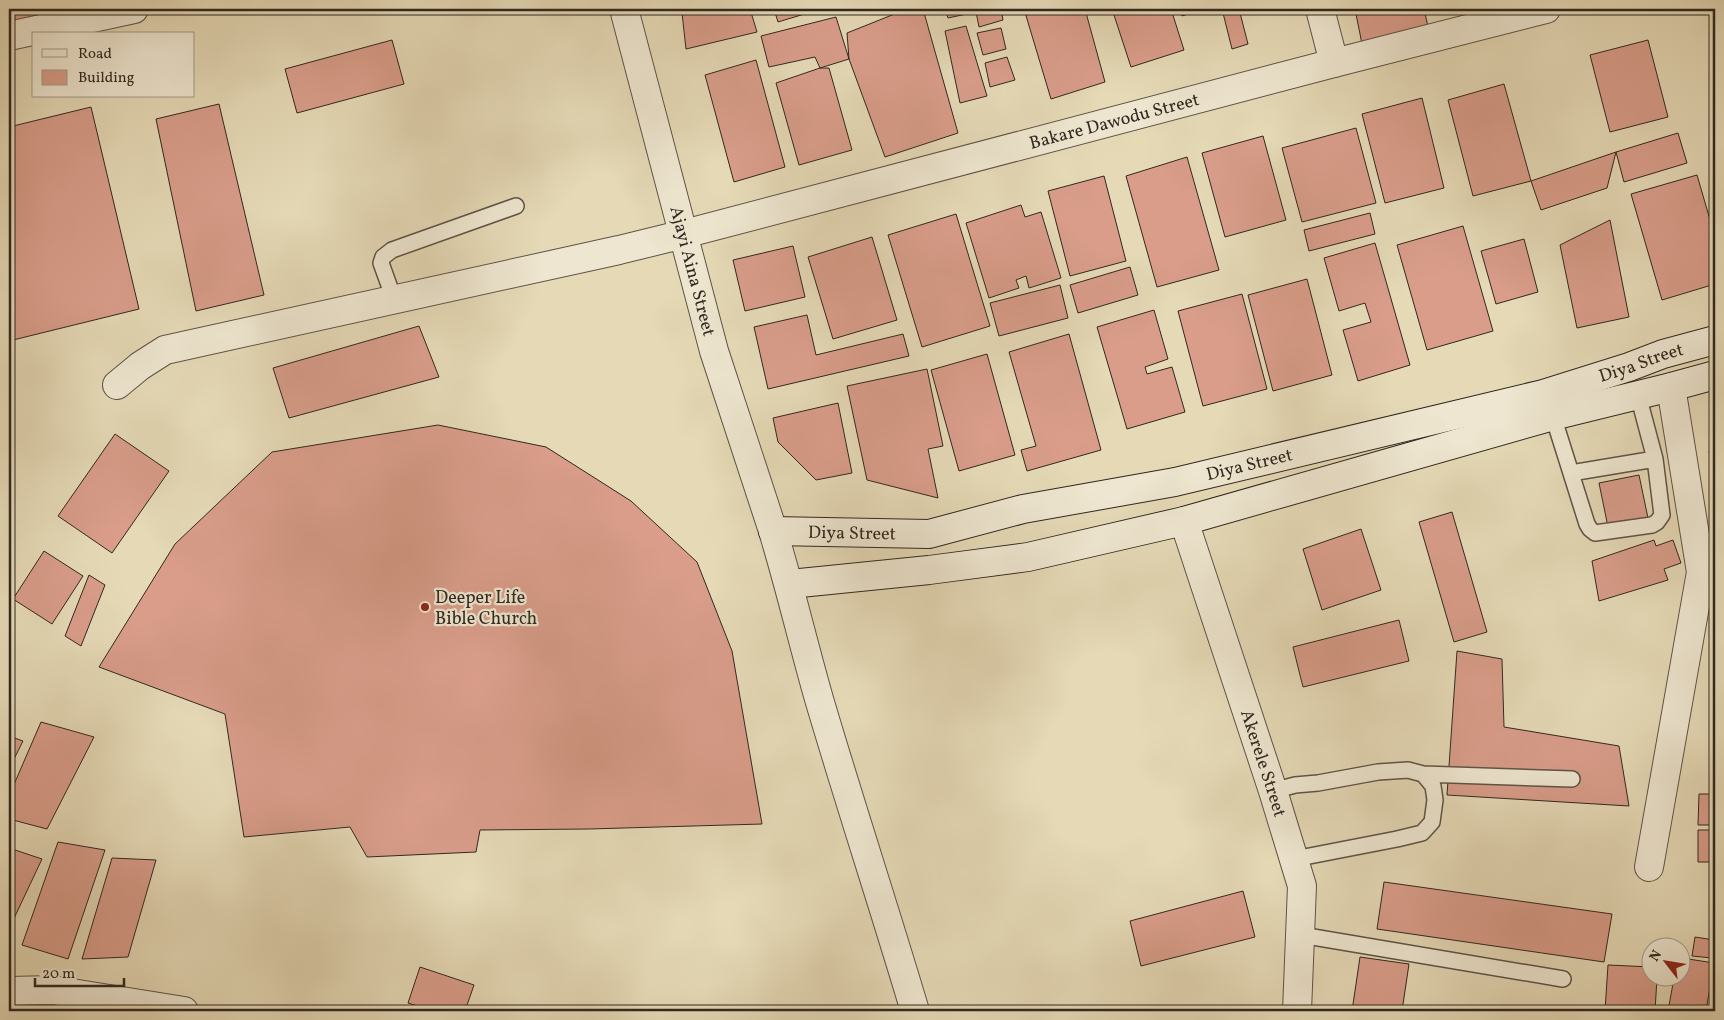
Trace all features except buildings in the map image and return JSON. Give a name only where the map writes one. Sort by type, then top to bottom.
[{"type":"street","points":[[9,36],[134,9]]},
{"type":"street","name":"Ajayi Aina Street","points":[[624,9],[714,351],[790,584],[819,697],[866,856],[915,1011]]},
{"type":"street","points":[[1320,9],[1334,63]]},
{"type":"street","name":"Bakare Dawodu Street","points":[[117,385],[140,366],[166,350],[684,234],[1546,9]]},
{"type":"street","name":"Diya Street","points":[[773,531],[929,534],[1023,509],[1174,482],[1543,394],[1629,367],[1663,354],[1715,340]]},
{"type":"street","name":"Diya Street","points":[[790,584],[929,570],[1028,557],[1184,521],[1553,416],[1671,387],[1715,374]]},
{"type":"street","points":[[1649,867],[1701,572],[1671,387]]},
{"type":"street","name":"Akerele Street","points":[[1184,521],[1273,791],[1302,886],[1297,1011]]},
{"type":"street","points":[[9,991],[53,990],[177,1011]]},
{"type":"lane","points":[[394,299],[382,264],[383,257],[392,250],[516,206]]},
{"type":"lane","points":[[1553,416],[1590,529],[1595,533],[1652,525],[1662,515],[1655,459],[1638,395]]},
{"type":"lane","points":[[1571,473],[1655,459]]},
{"type":"lane","points":[[1273,791],[1296,785],[1378,772],[1408,770],[1423,774],[1572,779]]},
{"type":"lane","points":[[1294,859],[1422,833],[1432,822],[1435,800],[1433,786],[1423,774]]},
{"type":"lane","points":[[1301,935],[1564,979]]},
{"type":"place","name":"Deeper Life Bible Church","points":[[425,607]]}]
